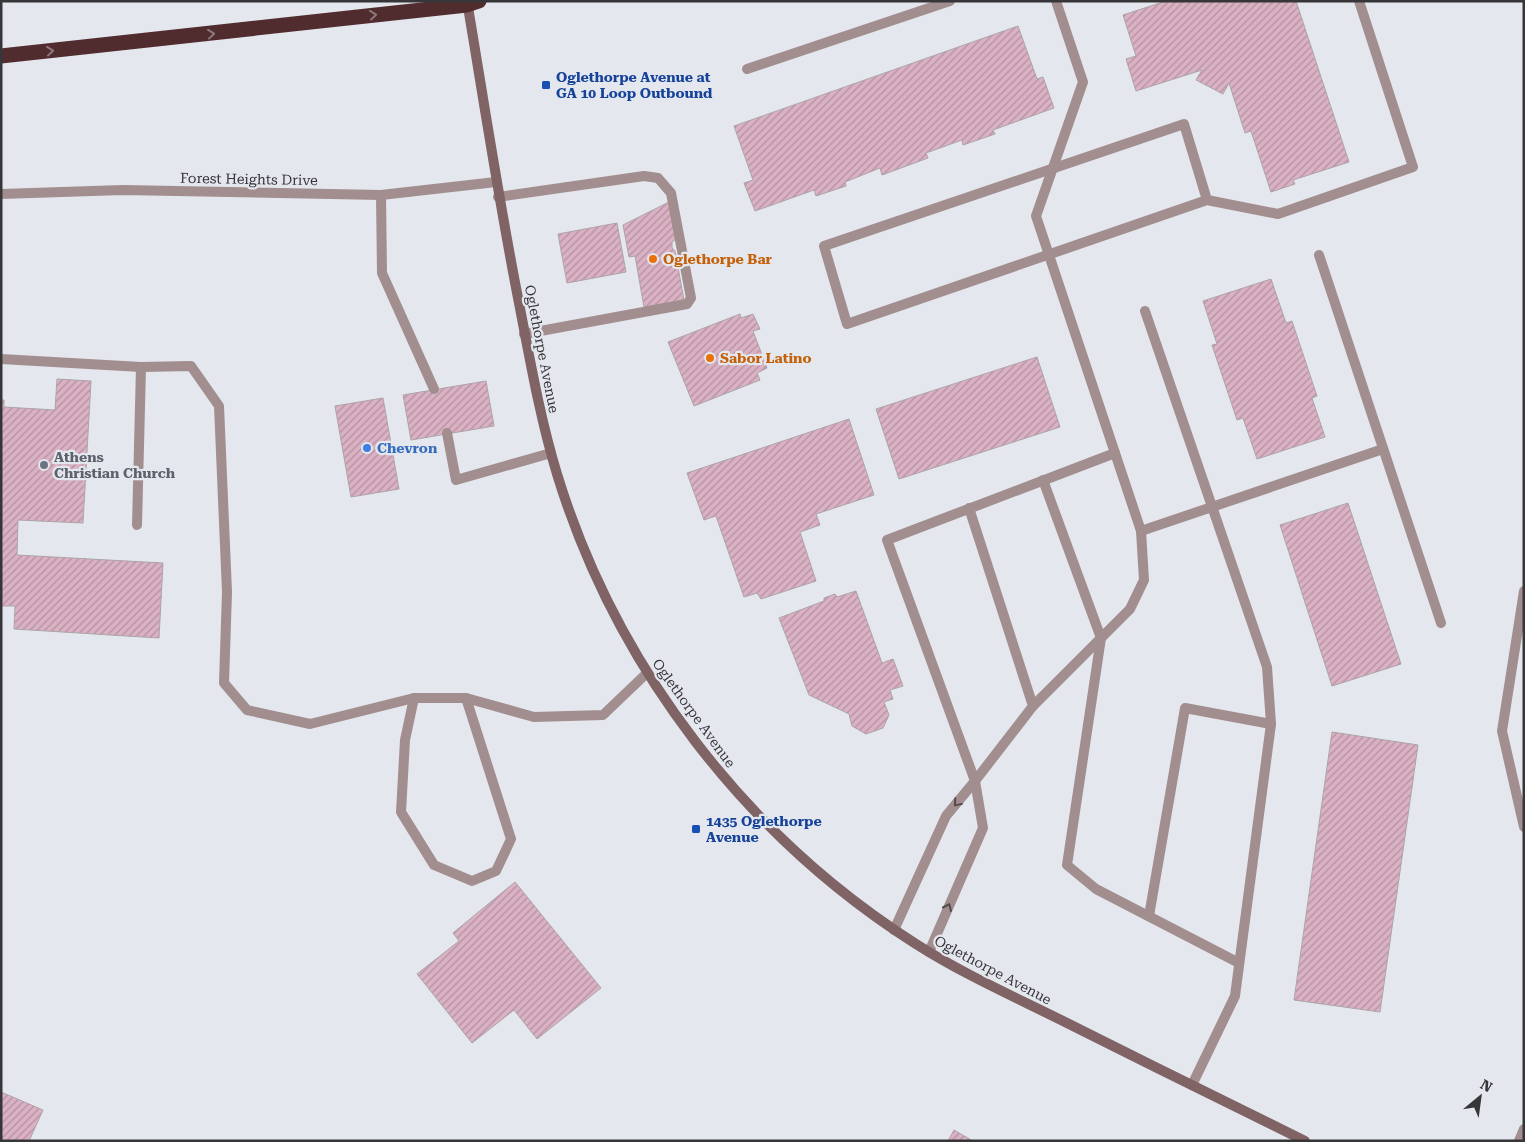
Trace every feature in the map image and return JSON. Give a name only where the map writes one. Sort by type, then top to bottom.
[{"type":"highway","points":[[1,56],[471,3]]},
{"type":"main road","name":"Oglethorpe Avenue","points":[[471,3],[498,197],[538,407],[551,453],[584,551],[617,621],[647,673],[676,716],[722,777],[774,831],[818,874],[894,930],[928,952],[980,980],[1304,1141]]},
{"type":"street","points":[[747,69],[950,1]]},
{"type":"street","points":[[894,930],[946,816],[1033,706],[1130,609],[1144,580],[1141,531],[1036,216],[1083,82],[1056,1]]},
{"type":"street","points":[[1207,200],[1184,124],[824,246],[847,324],[1048,253],[1207,200],[1278,214],[1413,167],[1359,1]]},
{"type":"street","points":[[498,197],[644,176],[658,178],[671,193],[691,298],[687,304],[524,334]]},
{"type":"street","name":"Forest Heights Drive","points":[[1,194],[123,190],[381,195],[496,182]]},
{"type":"street","points":[[381,195],[382,273],[434,389]]},
{"type":"street","points":[[1319,256],[1441,623]]},
{"type":"street","points":[[1145,311],[1267,667],[1271,724],[1235,996],[1192,1085]]},
{"type":"street","points":[[1,359],[141,367],[191,366],[219,406],[227,592],[224,683],[247,710],[310,724],[414,698],[466,698],[534,717],[604,715],[647,673]]},
{"type":"street","points":[[137,525],[141,367]]},
{"type":"street","points":[[447,433],[456,480],[551,453]]},
{"type":"street","points":[[1141,531],[1383,449]]},
{"type":"street","points":[[928,952],[983,828],[975,781],[887,540],[1115,453]]},
{"type":"street","points":[[1043,480],[1101,638],[1067,865],[1096,888],[1239,963]]},
{"type":"street","points":[[969,508],[1033,706]]},
{"type":"street","points":[[1524,592],[1502,731],[1524,827]]},
{"type":"street","points":[[414,698],[405,740],[402,812],[434,865],[472,881],[496,871],[511,839],[466,698]]},
{"type":"street","points":[[1149,916],[1185,708],[1271,724]]},
{"type":"street","points":[[1519,1141],[1524,1129]]},
{"type":"building","points":[[1166,1],[1296,1],[1349,162],[1293,180],[1295,184],[1271,192],[1251,131],[1245,133],[1229,83],[1223,94],[1196,80],[1202,70],[1136,91],[1126,59],[1136,56],[1123,15]]},
{"type":"building","points":[[1018,26],[1037,79],[1043,77],[1054,108],[993,130],[995,134],[963,145],[962,140],[926,153],[928,158],[882,175],[880,168],[845,182],[846,186],[816,196],[814,190],[755,211],[744,183],[753,180],[734,126]]},
{"type":"building","points":[[669,202],[676,239],[672,242],[672,248],[675,251],[684,300],[644,307],[635,256],[629,257],[623,225]]},
{"type":"building","points":[[617,223],[626,272],[567,283],[558,234]]},
{"type":"building","points":[[1271,279],[1286,323],[1292,321],[1317,396],[1312,398],[1325,437],[1257,459],[1243,418],[1237,420],[1212,345],[1217,344],[1203,301]]},
{"type":"building","points":[[740,314],[741,318],[753,314],[760,329],[753,331],[767,368],[757,373],[760,380],[694,406],[668,342]]},
{"type":"building","points":[[1037,357],[1060,427],[899,479],[876,409]]},
{"type":"building","name":"Athens Christian Church","points":[[57,379],[91,381],[83,523],[18,520],[17,555],[163,563],[159,638],[14,629],[15,606],[1,606],[1,400],[4,400],[4,407],[55,410]]},
{"type":"building","name":"Chevron","points":[[486,381],[494,426],[411,440],[403,395]]},
{"type":"building","name":"Chevron","points":[[383,398],[399,489],[351,497],[335,406]]},
{"type":"building","points":[[849,419],[874,495],[816,514],[820,525],[800,532],[816,581],[761,599],[757,593],[744,597],[716,516],[704,520],[687,473]]},
{"type":"building","points":[[1348,503],[1401,664],[1332,686],[1280,525]]},
{"type":"building","points":[[856,591],[882,663],[893,659],[903,686],[890,690],[893,699],[884,702],[889,715],[883,728],[866,734],[852,726],[849,714],[809,695],[779,618],[824,601],[824,598],[835,594],[837,597]]},
{"type":"building","points":[[1332,732],[1418,745],[1380,1012],[1294,1000]]},
{"type":"building","points":[[515,882],[601,988],[537,1039],[514,1010],[472,1043],[417,974],[459,941],[453,933]]},
{"type":"building","points":[[1,1092],[43,1110],[29,1141],[1,1141]]},
{"type":"building","points":[[954,1130],[973,1141],[948,1141]]},
{"type":"place","name":"Oglethorpe Avenue at GA 10 Loop Outbound","points":[[546,85]]},
{"type":"place","name":"Oglethorpe Bar","points":[[653,259]]},
{"type":"place","name":"Sabor Latino","points":[[710,358]]},
{"type":"place","name":"Chevron","points":[[367,448]]},
{"type":"place","name":"Athens Christian Church","points":[[44,465]]},
{"type":"place","name":"1435 Oglethorpe Avenue","points":[[696,829]]}]
